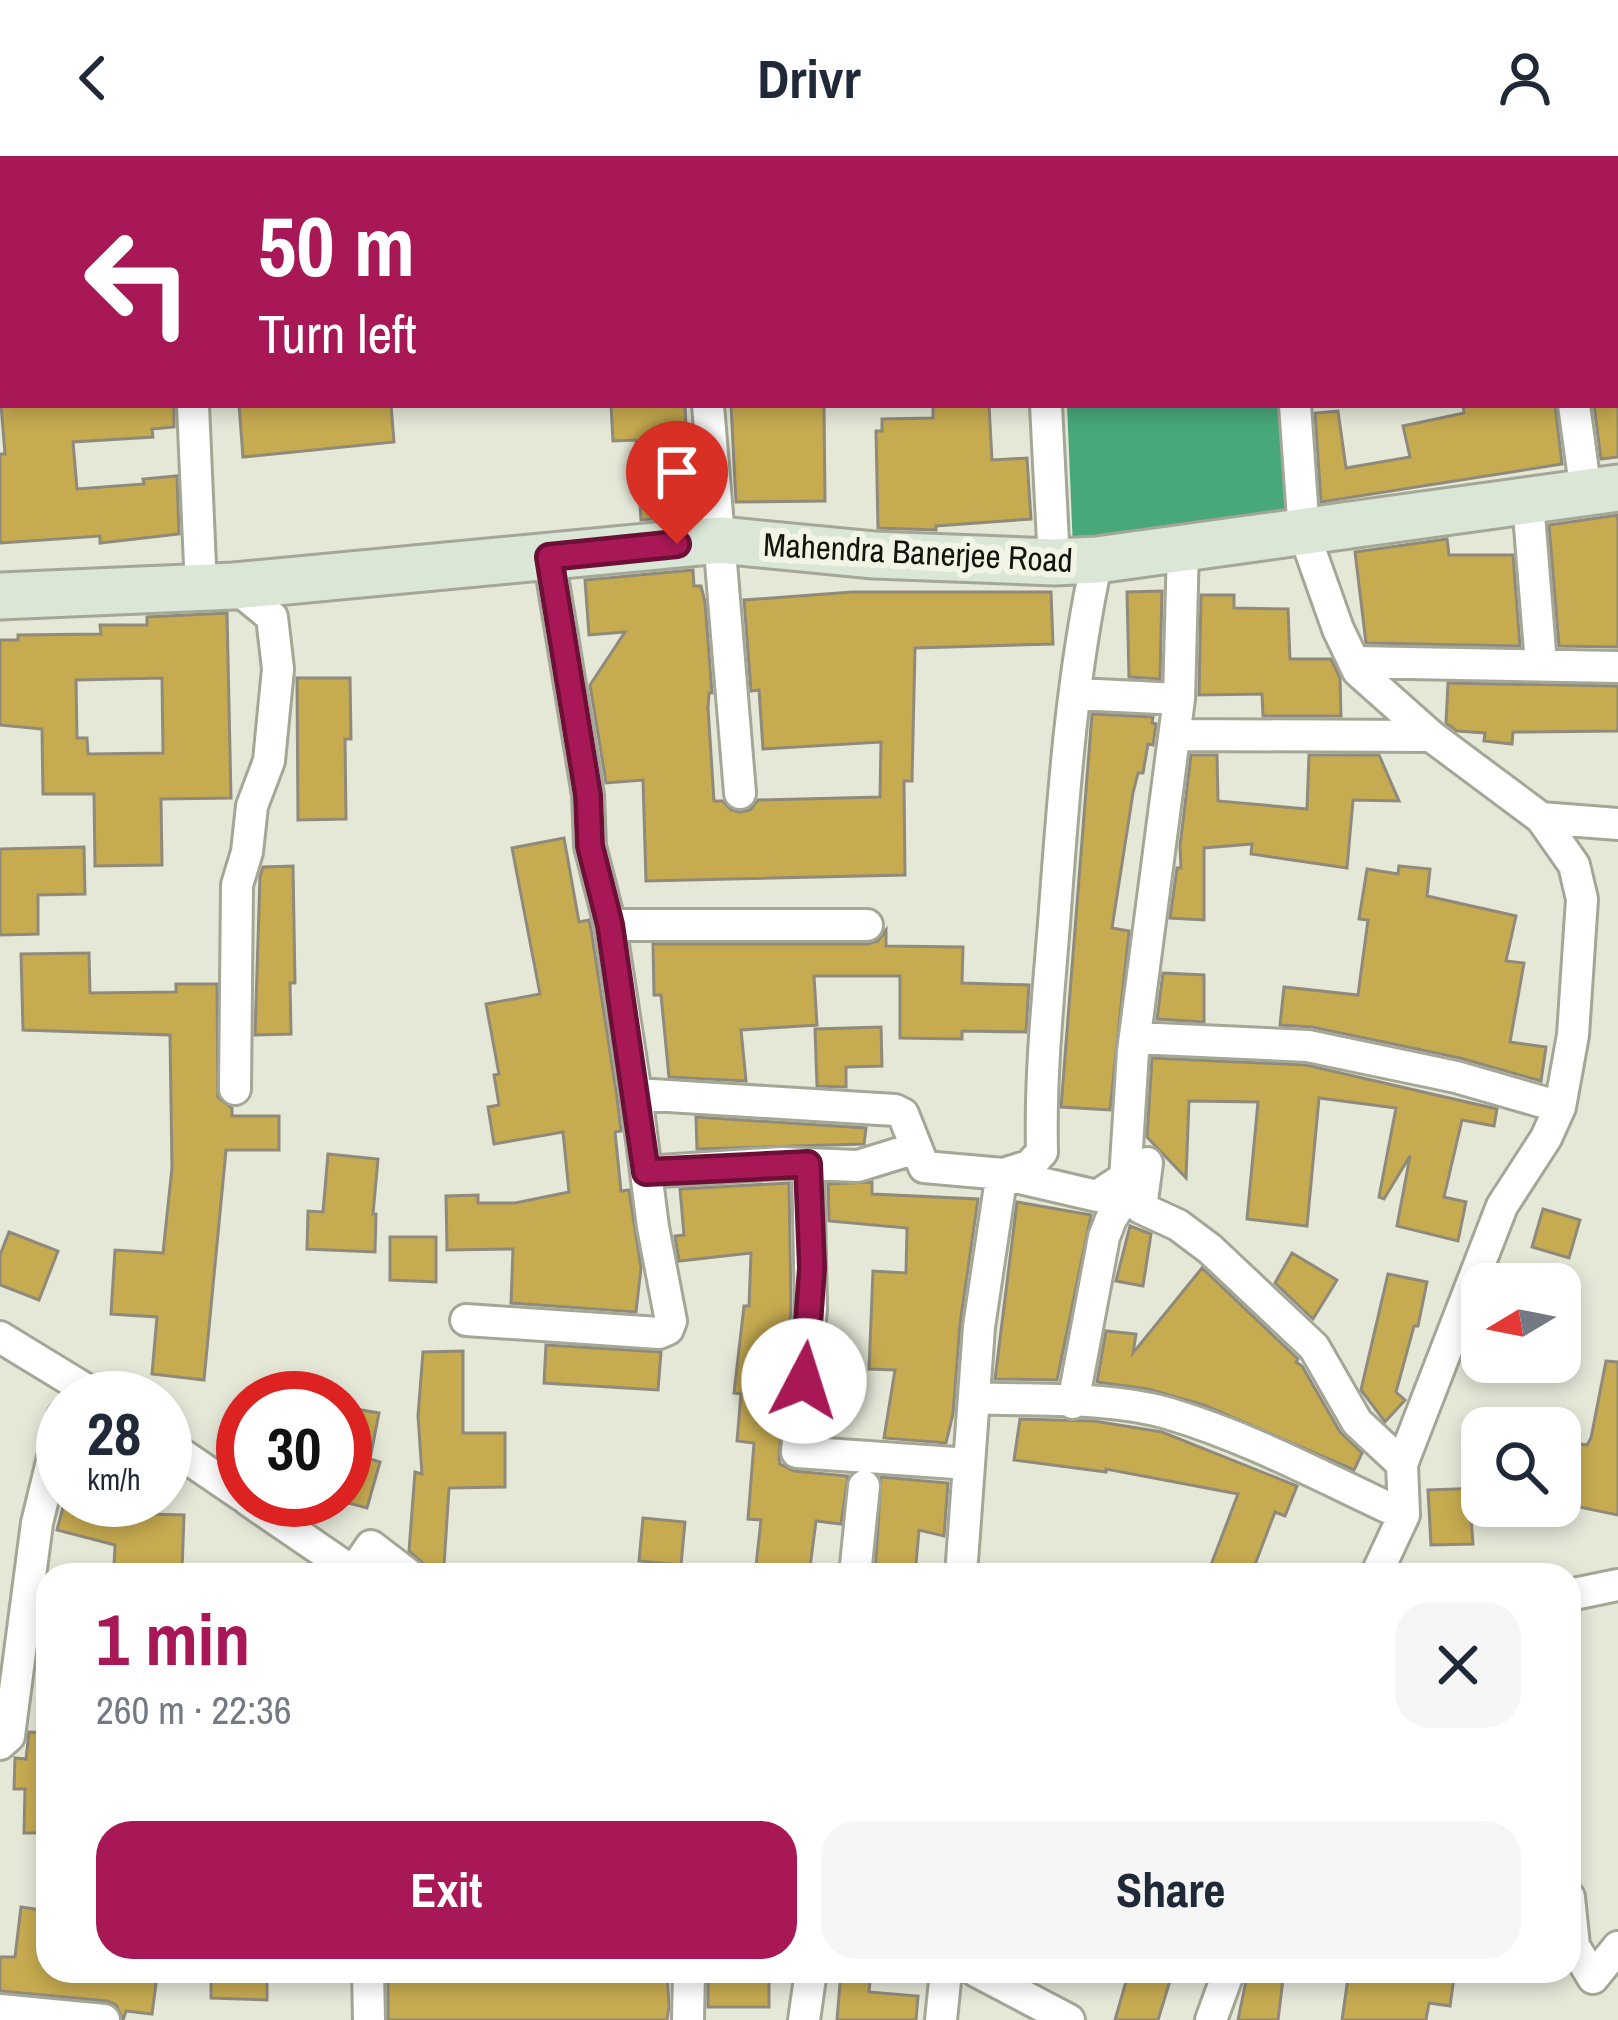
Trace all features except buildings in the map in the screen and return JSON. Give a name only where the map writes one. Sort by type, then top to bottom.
[{"type":"street","points":[[193,408],[218,587],[272,617],[278,669],[269,761],[252,806],[247,852],[237,885],[235,1089]]},
{"type":"street","points":[[709,408],[740,793]]},
{"type":"street","points":[[1003,1174],[1029,1166],[1042,1152],[1041,1060],[1061,794],[1086,609],[1047,408]]},
{"type":"street","points":[[1295,408],[1304,533],[1354,662],[1371,686],[1541,818],[1574,865],[1582,899],[1574,1034],[1560,1107],[1502,1206],[1402,1464],[1403,1515],[1381,1563]]},
{"type":"street","points":[[1575,408],[1602,491]]},
{"type":"street","name":"Mahendra Banerjee Road","points":[[0,596],[218,587],[720,540],[874,555],[1076,561],[1602,491]]},
{"type":"street","points":[[1528,502],[1541,664]]},
{"type":"street","points":[[1147,1163],[1125,1180],[1135,1038],[1176,735],[1184,547]]},
{"type":"street","points":[[466,1320],[658,1333],[668,1329],[671,1321],[610,925],[590,846],[588,795],[549,557]]},
{"type":"street","points":[[1354,662],[1618,667]]},
{"type":"street","points":[[1077,694],[1179,698]]},
{"type":"street","points":[[1176,735],[1431,736]]},
{"type":"street","points":[[1541,818],[1618,824]]},
{"type":"street","points":[[610,925],[867,926]]},
{"type":"street","points":[[1135,1038],[1308,1046],[1456,1077],[1560,1107]]},
{"type":"street","points":[[637,1094],[895,1110],[903,1114],[922,1163],[930,1169],[1003,1174],[1097,1196],[1147,1163]]},
{"type":"street","points":[[646,1172],[858,1166],[916,1148]]},
{"type":"street","points":[[1072,1403],[1104,1238],[1147,1163]]},
{"type":"street","points":[[1147,1163],[1142,1208],[1210,1249],[1314,1347],[1357,1422],[1402,1464]]},
{"type":"street","points":[[808,1164],[811,1309],[797,1453],[969,1464]]},
{"type":"street","points":[[963,1563],[980,1327],[1003,1174]]},
{"type":"street","points":[[0,1337],[46,1371]]},
{"type":"street","points":[[974,1399],[1165,1413],[1254,1445],[1403,1515]]},
{"type":"street","points":[[856,1563],[864,1486]]},
{"type":"street","points":[[0,1744],[9,1736],[11,1641],[36,1527]]},
{"type":"street","points":[[287,1527],[339,1563]]},
{"type":"street","points":[[360,1563],[371,1546],[393,1563]]},
{"type":"street","points":[[1581,1593],[1618,1585]]},
{"type":"street","points":[[1581,1958],[1593,1978],[1618,1947]]},
{"type":"street","points":[[368,1983],[369,2020]]},
{"type":"street","points":[[688,1983],[688,2020]]},
{"type":"street","points":[[804,2020],[809,1983]]},
{"type":"street","points":[[941,2020],[945,1983]]},
{"type":"street","points":[[999,1983],[1069,2020]]},
{"type":"street","points":[[1211,2020],[1224,1983]]},
{"type":"street","points":[[0,2010],[104,2020]]},
{"type":"shaded area","points":[[1067,408],[1281,408],[1287,512],[1073,548]]},
{"type":"route","points":[[677,544],[549,557],[588,795],[590,846],[610,925],[646,1172],[808,1164],[812,1268],[804,1381]]}]
